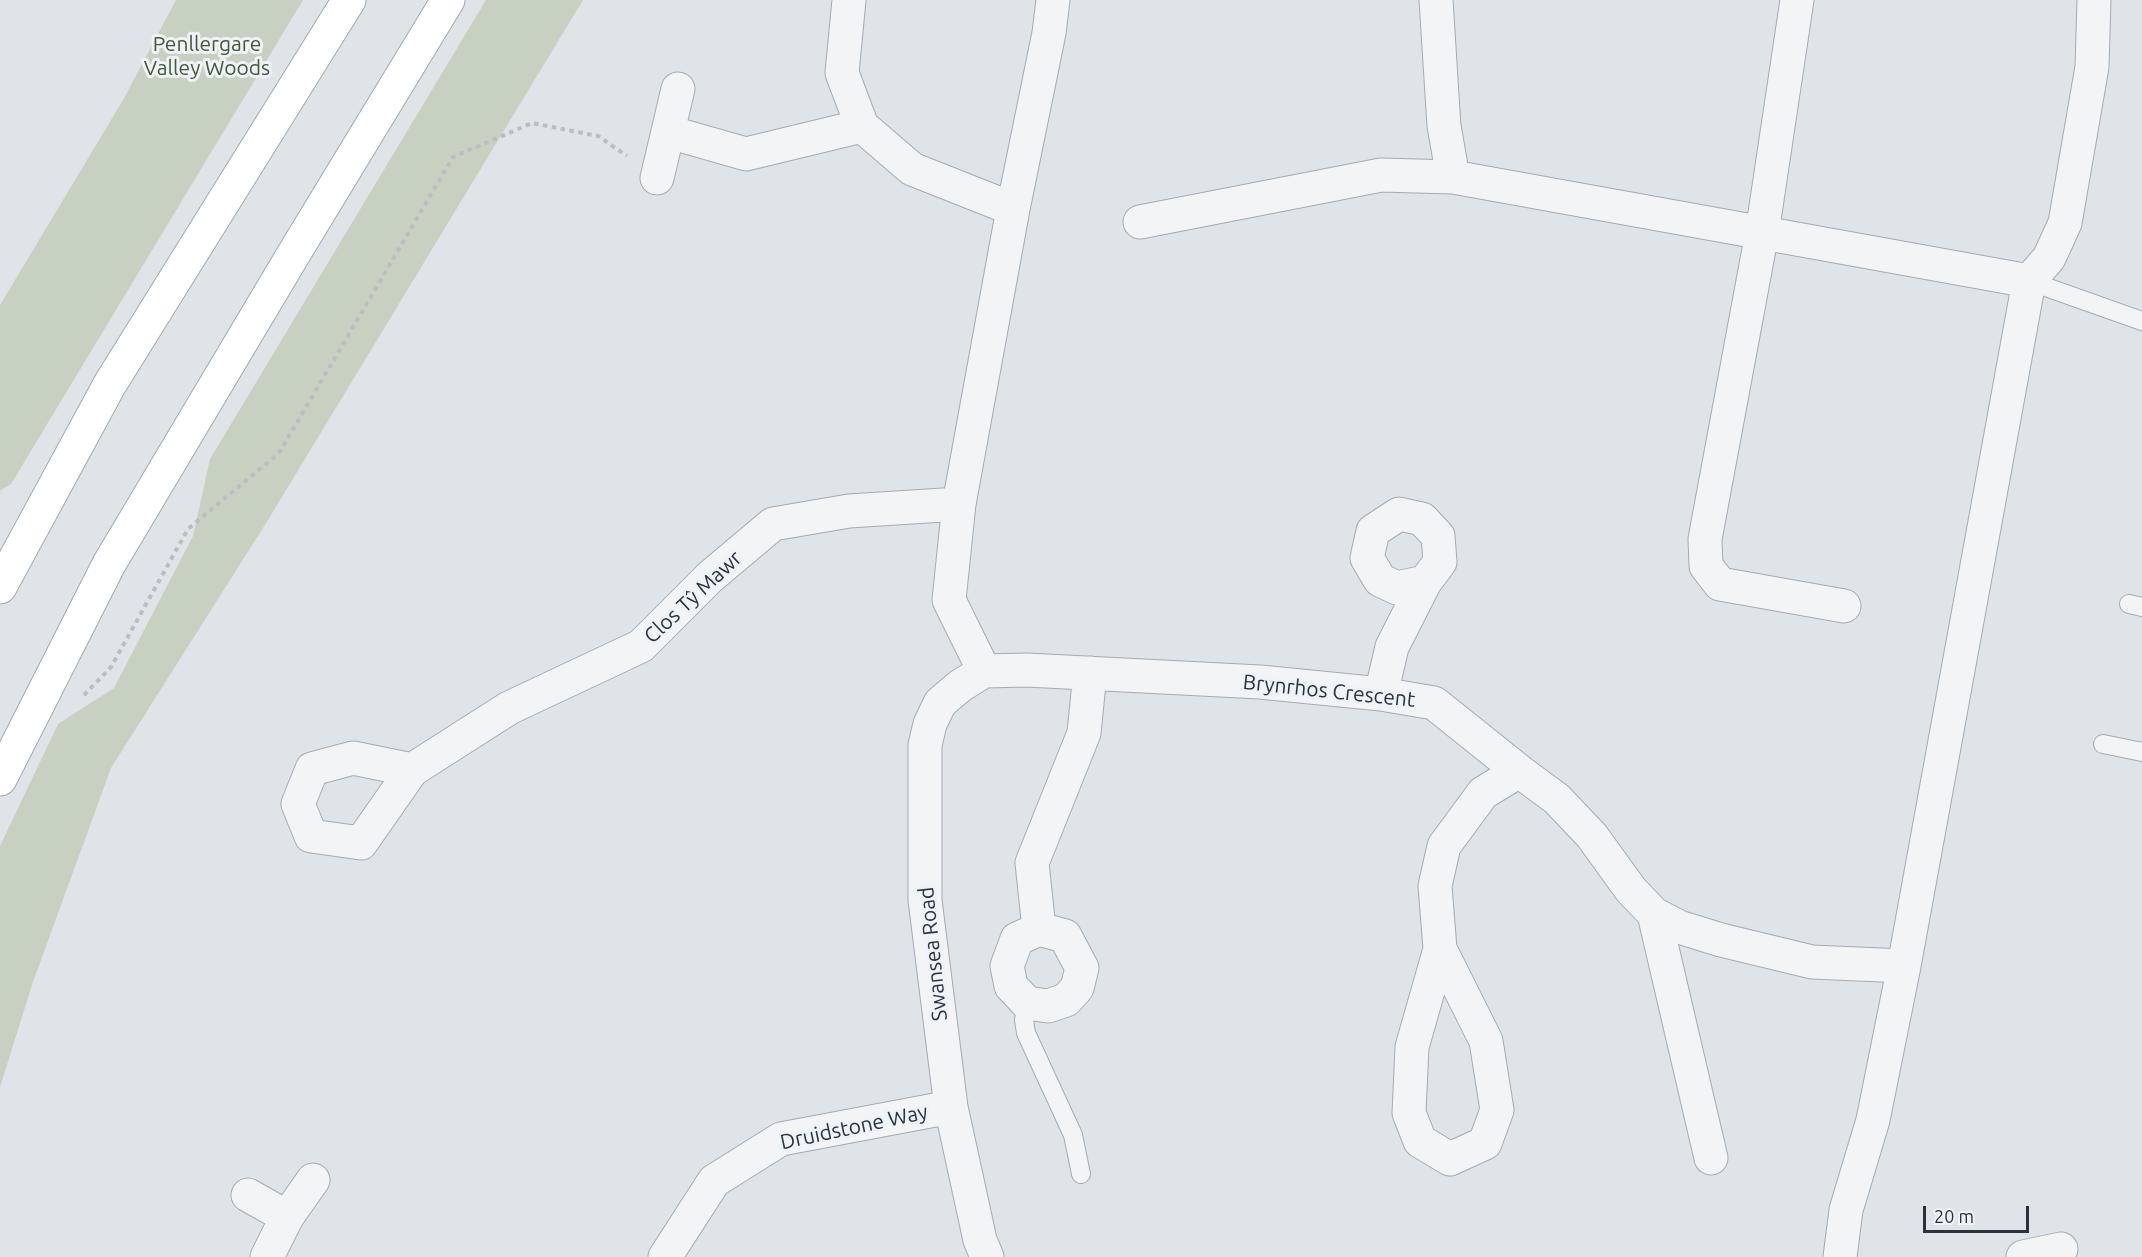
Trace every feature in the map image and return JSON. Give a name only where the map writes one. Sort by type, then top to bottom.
[{"type":"main road","points":[[0,587],[110,384],[349,0]]},
{"type":"main road","points":[[0,779],[109,564],[448,0]]},
{"type":"street","points":[[849,0],[842,73],[862,126],[912,169],[1013,209]]},
{"type":"street","points":[[984,671],[949,600],[960,504],[1013,209],[1049,33],[1053,0]]},
{"type":"street","points":[[1436,0],[1444,126],[1453,177]]},
{"type":"street","points":[[1797,0],[1762,233],[1705,539],[1706,566],[1719,584],[1844,606]]},
{"type":"street","points":[[1840,1257],[1846,1210],[1873,1120],[1904,966],[2029,281],[2049,258],[2065,223],[2092,68],[2094,0]]},
{"type":"street","points":[[657,178],[678,89]]},
{"type":"street","points":[[669,132],[746,154],[862,126]]},
{"type":"street","points":[[1140,222],[1381,175],[1453,177],[2029,281]]},
{"type":"street","name":"Clos Tŷ Mawr","points":[[412,770],[509,708],[641,646],[710,577],[773,524],[849,511],[960,504]]},
{"type":"street","points":[[1381,694],[1392,647],[1425,582],[1440,562],[1438,536],[1422,519],[1399,514],[1373,531],[1367,558],[1380,580],[1397,588],[1425,582]]},
{"type":"street","name":"Brynrhos Crescent","points":[[984,671],[1027,670],[1260,682],[1381,694],[1434,703],[1557,799],[1592,836],[1631,890],[1654,914],[1679,927],[1721,940],[1812,962],[1904,966]]},
{"type":"street","name":"Swansea Road","points":[[984,671],[960,686],[940,703],[930,724],[925,745],[925,900],[951,1107],[980,1240],[987,1257]]},
{"type":"street","points":[[1040,928],[1032,863],[1084,733],[1090,673]]},
{"type":"street","points":[[1440,949],[1486,1041],[1497,1110],[1485,1143],[1450,1159],[1420,1141],[1409,1113],[1412,1047],[1440,949],[1435,886],[1444,846],[1484,793],[1519,771]]},
{"type":"street","points":[[1654,914],[1711,1158]]},
{"type":"street","points":[[1040,928],[1065,936],[1082,968],[1077,988],[1065,1000],[1048,1006],[1028,1003],[1011,986],[1007,966],[1017,939],[1040,928]]},
{"type":"street","name":"Druidstone Way","points":[[664,1257],[714,1181],[781,1139],[951,1107]]},
{"type":"street","points":[[267,1257],[287,1217],[313,1180]]},
{"type":"street","points":[[248,1195],[287,1217]]},
{"type":"street","points":[[2023,1257],[2061,1249]]},
{"type":"lane","points":[[2029,281],[2142,321]]},
{"type":"lane","points":[[2103,744],[2142,752]]},
{"type":"lane","points":[[1028,1003],[1024,1020],[1026,1033],[1073,1135],[1081,1174]]},
{"type":"path","points":[[82,697],[111,667],[188,529],[279,453],[453,157],[532,123],[598,136],[657,178]]},
{"type":"green space","name":"Penllergare Valley Woods","points":[[176,0],[303,0],[11,484],[0,491],[0,305],[123,100]]},
{"type":"green space","points":[[486,0],[583,0],[268,520],[111,768],[33,982],[0,1087],[0,846],[58,724],[114,688],[193,536],[210,459]]}]
